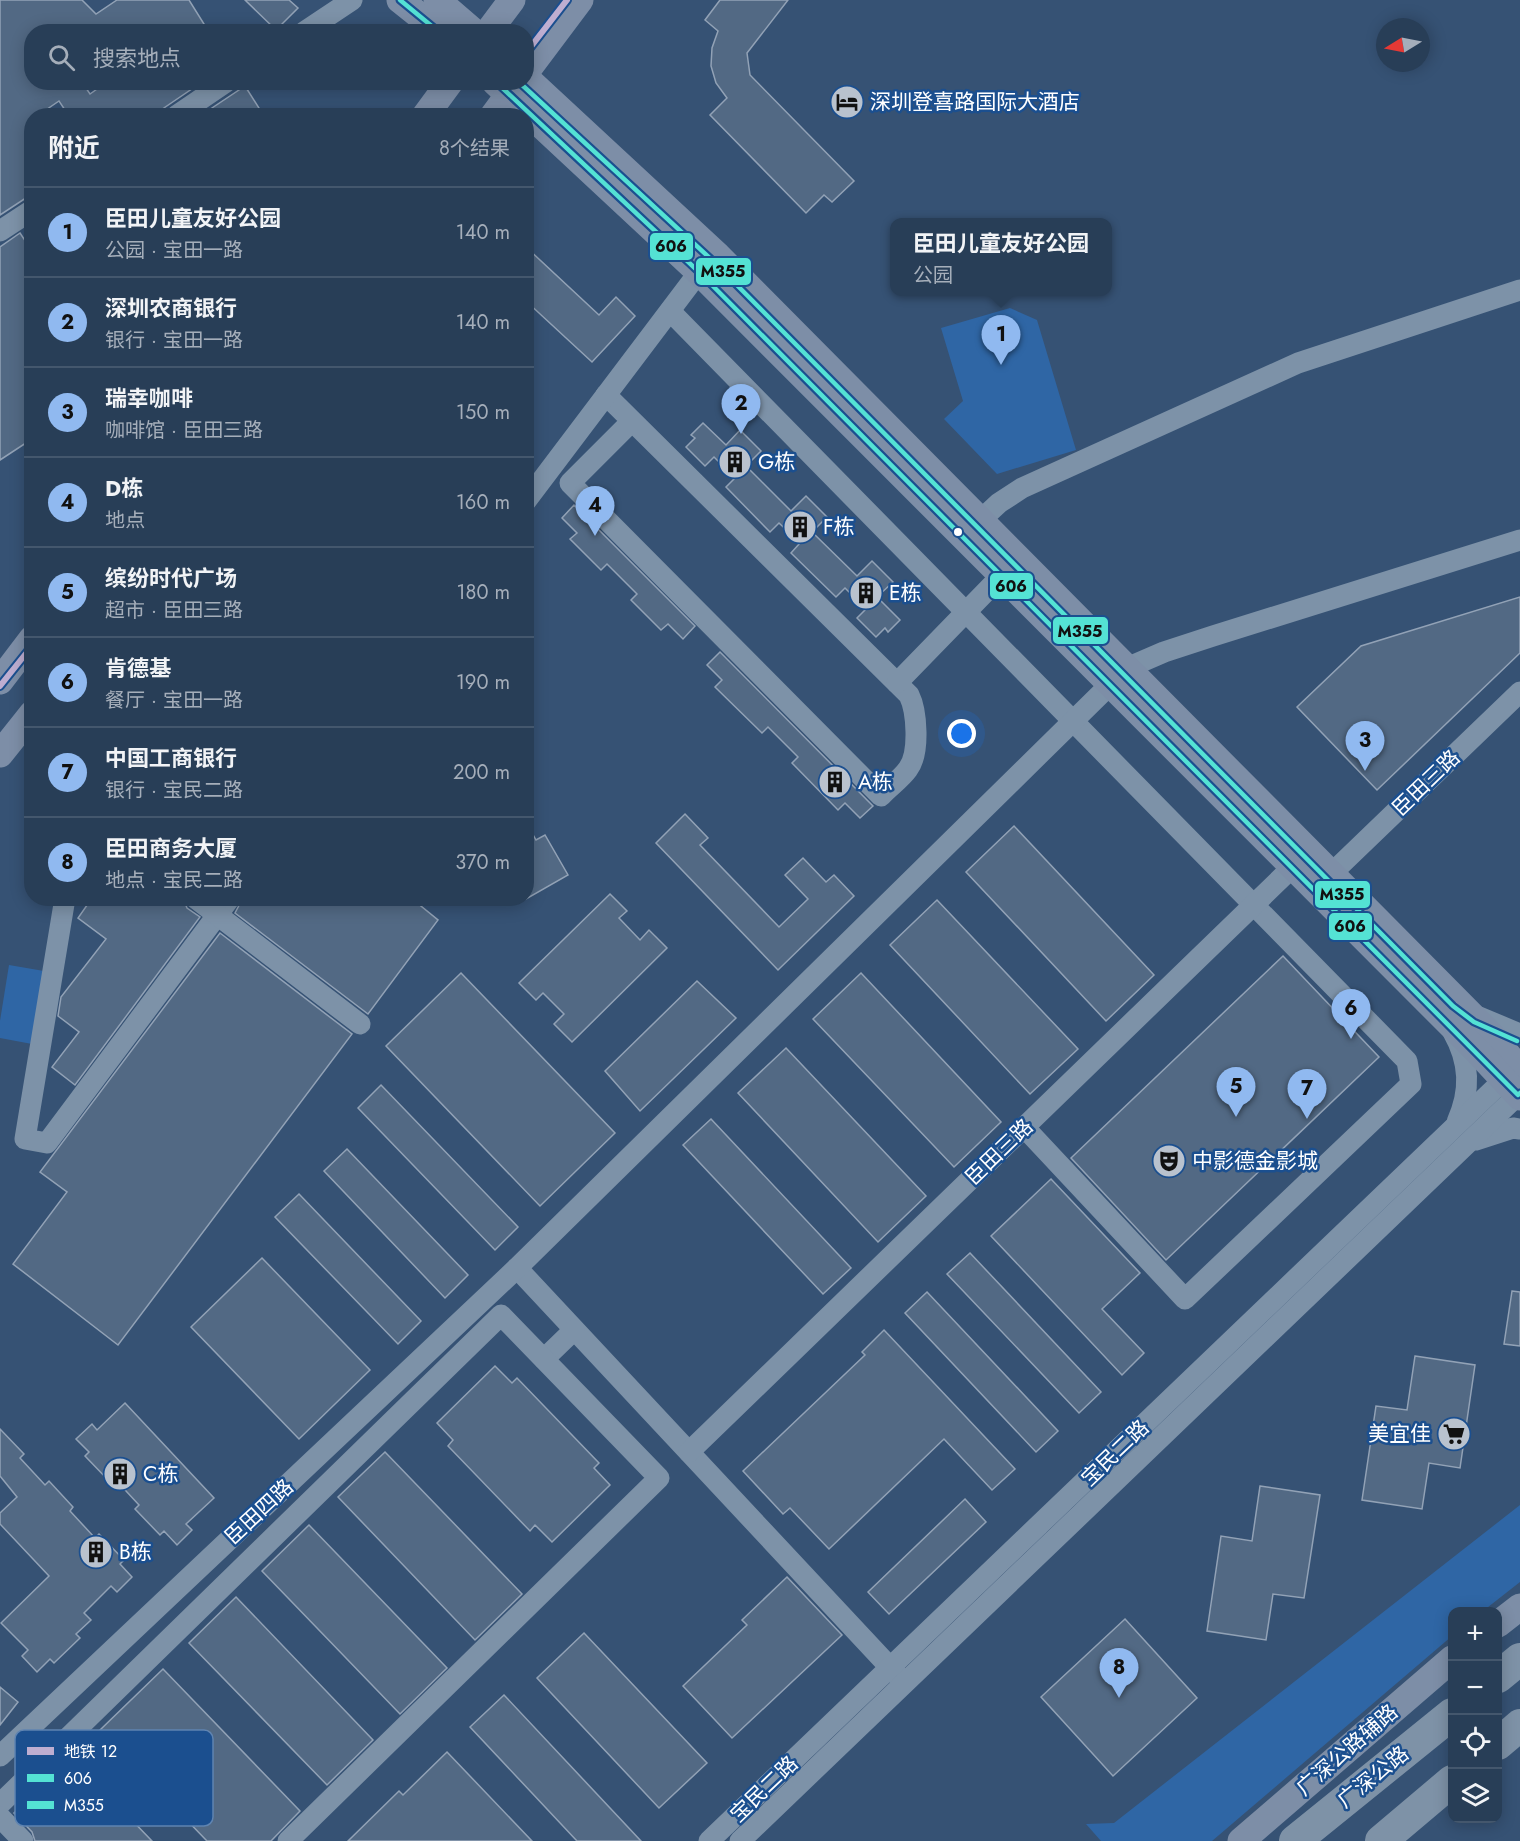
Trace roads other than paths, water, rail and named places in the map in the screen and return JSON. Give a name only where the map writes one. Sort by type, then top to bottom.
[{"type":"highway","points":[[1502,1673],[1520,1659]]},
{"type":"highway","name":"广深公路","points":[[1295,1841],[1451,1715]]},
{"type":"highway","points":[[1502,1740],[1520,1725]]},
{"type":"highway","points":[[1381,1841],[1448,1784]]},
{"type":"main road","points":[[400,0],[430,24]]},
{"type":"main road","points":[[437,0],[465,24]]},
{"type":"main road","points":[[494,24],[512,0]]},
{"type":"main road","points":[[534,61],[580,0]]},
{"type":"main road","points":[[431,108],[444,90]]},
{"type":"main road","points":[[508,91],[526,108]]},
{"type":"main road","points":[[508,91],[530,108]]},
{"type":"main road","points":[[534,112],[717,256],[971,528],[1002,575],[1119,676]]},
{"type":"main road","points":[[534,116],[971,528],[1450,1009]]},
{"type":"main road","points":[[0,681],[24,650]]},
{"type":"main road","points":[[0,754],[24,724]]},
{"type":"main road","points":[[1301,859],[1331,874],[1517,1081]]},
{"type":"main road","points":[[1502,1620],[1520,1606]]},
{"type":"main road","name":"广深公路辅路","points":[[1241,1841],[1450,1661]]},
{"type":"street","points":[[316,24],[352,0]]},
{"type":"street","points":[[188,108],[214,90]]},
{"type":"street","points":[[0,231],[24,215]]},
{"type":"street","points":[[534,490],[699,272]]},
{"type":"street","points":[[971,528],[999,503],[1022,488],[1298,363],[1520,290]]},
{"type":"street","points":[[670,311],[1407,1061],[1411,1084],[1185,1299],[1024,1127]]},
{"type":"street","points":[[606,395],[909,694],[916,715],[910,767],[881,796],[570,483],[632,421]]},
{"type":"street","points":[[1119,676],[1204,639],[1520,540]]},
{"type":"street","points":[[897,683],[1002,575]]},
{"type":"street","name":"臣田四路","points":[[28,1730],[517,1268],[1119,676]]},
{"type":"street","name":"臣田三路","points":[[1331,874],[1520,692]]},
{"type":"street","name":"臣田三路","points":[[689,1452],[1301,859]]},
{"type":"street","points":[[64,906],[25,1139],[47,1143],[225,906]]},
{"type":"street","points":[[205,906],[360,1024]]},
{"type":"street","points":[[1450,1009],[1478,1016],[1520,1034]]},
{"type":"street","points":[[1450,1009],[1464,1056],[1468,1079],[1461,1135],[1520,1129]]},
{"type":"street","name":"宝民二路","points":[[709,1841],[897,1676],[1517,1081]]},
{"type":"street","points":[[517,1268],[897,1676]]},
{"type":"street","points":[[76,1730],[501,1315],[659,1478],[288,1841]]},
{"type":"street","points":[[544,1359],[574,1330]]},
{"type":"street","name":"宝民二路","points":[[740,1841],[897,1676]]},
{"type":"street","name":"臣田四路","points":[[0,1756],[15,1742]]},
{"type":"street","points":[[0,1804],[15,1789]]},
{"type":"street","points":[[0,1817],[23,1841]]},
{"type":"metro line","name":"12","points":[[534,43],[567,0]]},
{"type":"metro line","name":"12","points":[[0,686],[24,656]]},
{"type":"place","name":"深圳登喜路国际大酒店","points":[[847,102]]},
{"type":"place","name":"臣田儿童友好公园","points":[[1001,365]]},
{"type":"place","name":"深圳农商银行","points":[[741,434]]},
{"type":"place","name":"G栋","points":[[735,462]]},
{"type":"place","name":"F栋","points":[[800,527]]},
{"type":"place","name":"D栋","points":[[595,536]]},
{"type":"place","name":"E栋","points":[[866,593]]},
{"type":"place","name":"瑞幸咖啡","points":[[1365,771]]},
{"type":"place","name":"A栋","points":[[835,782]]},
{"type":"place","name":"肯德基","points":[[1351,1039]]},
{"type":"place","name":"缤纷时代广场","points":[[1236,1117]]},
{"type":"place","name":"中国工商银行","points":[[1307,1119]]},
{"type":"place","name":"中影德金影城","points":[[1169,1161]]},
{"type":"place","name":"美宜佳","points":[[1454,1434]]},
{"type":"place","name":"C栋","points":[[120,1474]]},
{"type":"place","name":"B栋","points":[[96,1552]]},
{"type":"place","name":"臣田商务大厦","points":[[1119,1698]]}]
